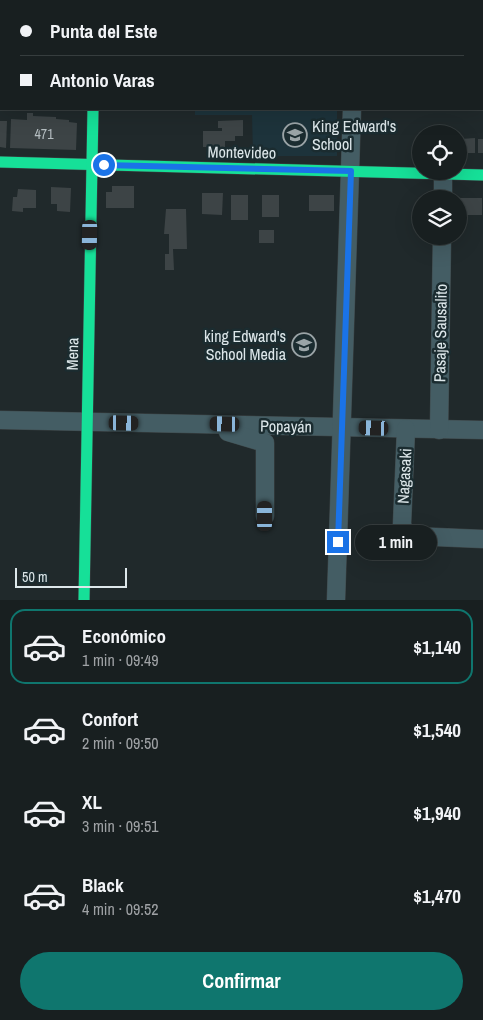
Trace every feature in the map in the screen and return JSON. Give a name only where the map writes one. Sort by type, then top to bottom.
[{"type":"street","name":"Mena","points":[[84,600],[93,110]]},
{"type":"street","points":[[336,600],[352,110]]},
{"type":"street","name":"Montevideo","points":[[0,162],[412,173]]},
{"type":"street","name":"Montevideo","points":[[467,175],[483,175]]},
{"type":"street","name":"Pasaje Sausalito","points":[[439,430],[442,245]]},
{"type":"street","name":"Popayán","points":[[0,420],[483,430]]},
{"type":"street","points":[[225,424],[228,432],[265,443],[265,516]]},
{"type":"street","name":"Nagasaki","points":[[406,429],[402,524],[404,532],[412,536],[483,539]]},
{"type":"shaded area","name":"King Edward's School","points":[[195,110],[337,110],[337,156],[253,156],[252,115],[195,115]]},
{"type":"building","points":[[27,113],[33,113],[33,116],[56,117],[56,119],[77,123],[76,150],[10,148],[11,119],[27,120]]},
{"type":"building","points":[[243,120],[243,136],[235,136],[235,141],[225,141],[225,147],[203,147],[203,131],[222,131],[222,128],[218,128],[218,121]]},
{"type":"building","points":[[0,121],[7,121],[6,148],[0,147]]},
{"type":"building","points":[[475,138],[475,153],[467,153],[467,139]]},
{"type":"building","points":[[478,139],[483,139],[483,153],[478,153]]},
{"type":"building","points":[[112,186],[134,186],[134,208],[106,208],[106,192],[112,192]]},
{"type":"building","points":[[51,187],[71,188],[70,212],[57,211],[57,204],[51,204]]},
{"type":"building","points":[[18,189],[36,190],[36,208],[23,208],[23,212],[12,211],[13,197],[17,197]]},
{"type":"building","points":[[202,193],[223,193],[222,215],[202,214]]},
{"type":"building","points":[[231,195],[248,195],[248,220],[231,220]]},
{"type":"building","points":[[262,195],[279,195],[279,217],[262,217]]},
{"type":"building","points":[[309,195],[334,195],[334,211],[309,211]]},
{"type":"building","points":[[467,198],[482,198],[482,215],[467,215]]},
{"type":"building","points":[[166,209],[186,209],[187,249],[173,249],[174,270],[165,270],[165,254],[169,254],[169,234],[164,234]]},
{"type":"building","points":[[259,230],[274,230],[274,243],[259,243]]},
{"type":"traffic: fast","points":[[84,600],[93,110]]},
{"type":"traffic: fast","points":[[0,162],[483,175]]},
{"type":"place","name":"King Edward's School","points":[[295,135]]},
{"type":"place","name":"king Edward's School Media","points":[[304,345]]},
{"type":"route","points":[[104,165],[351,171],[338,542]]}]
